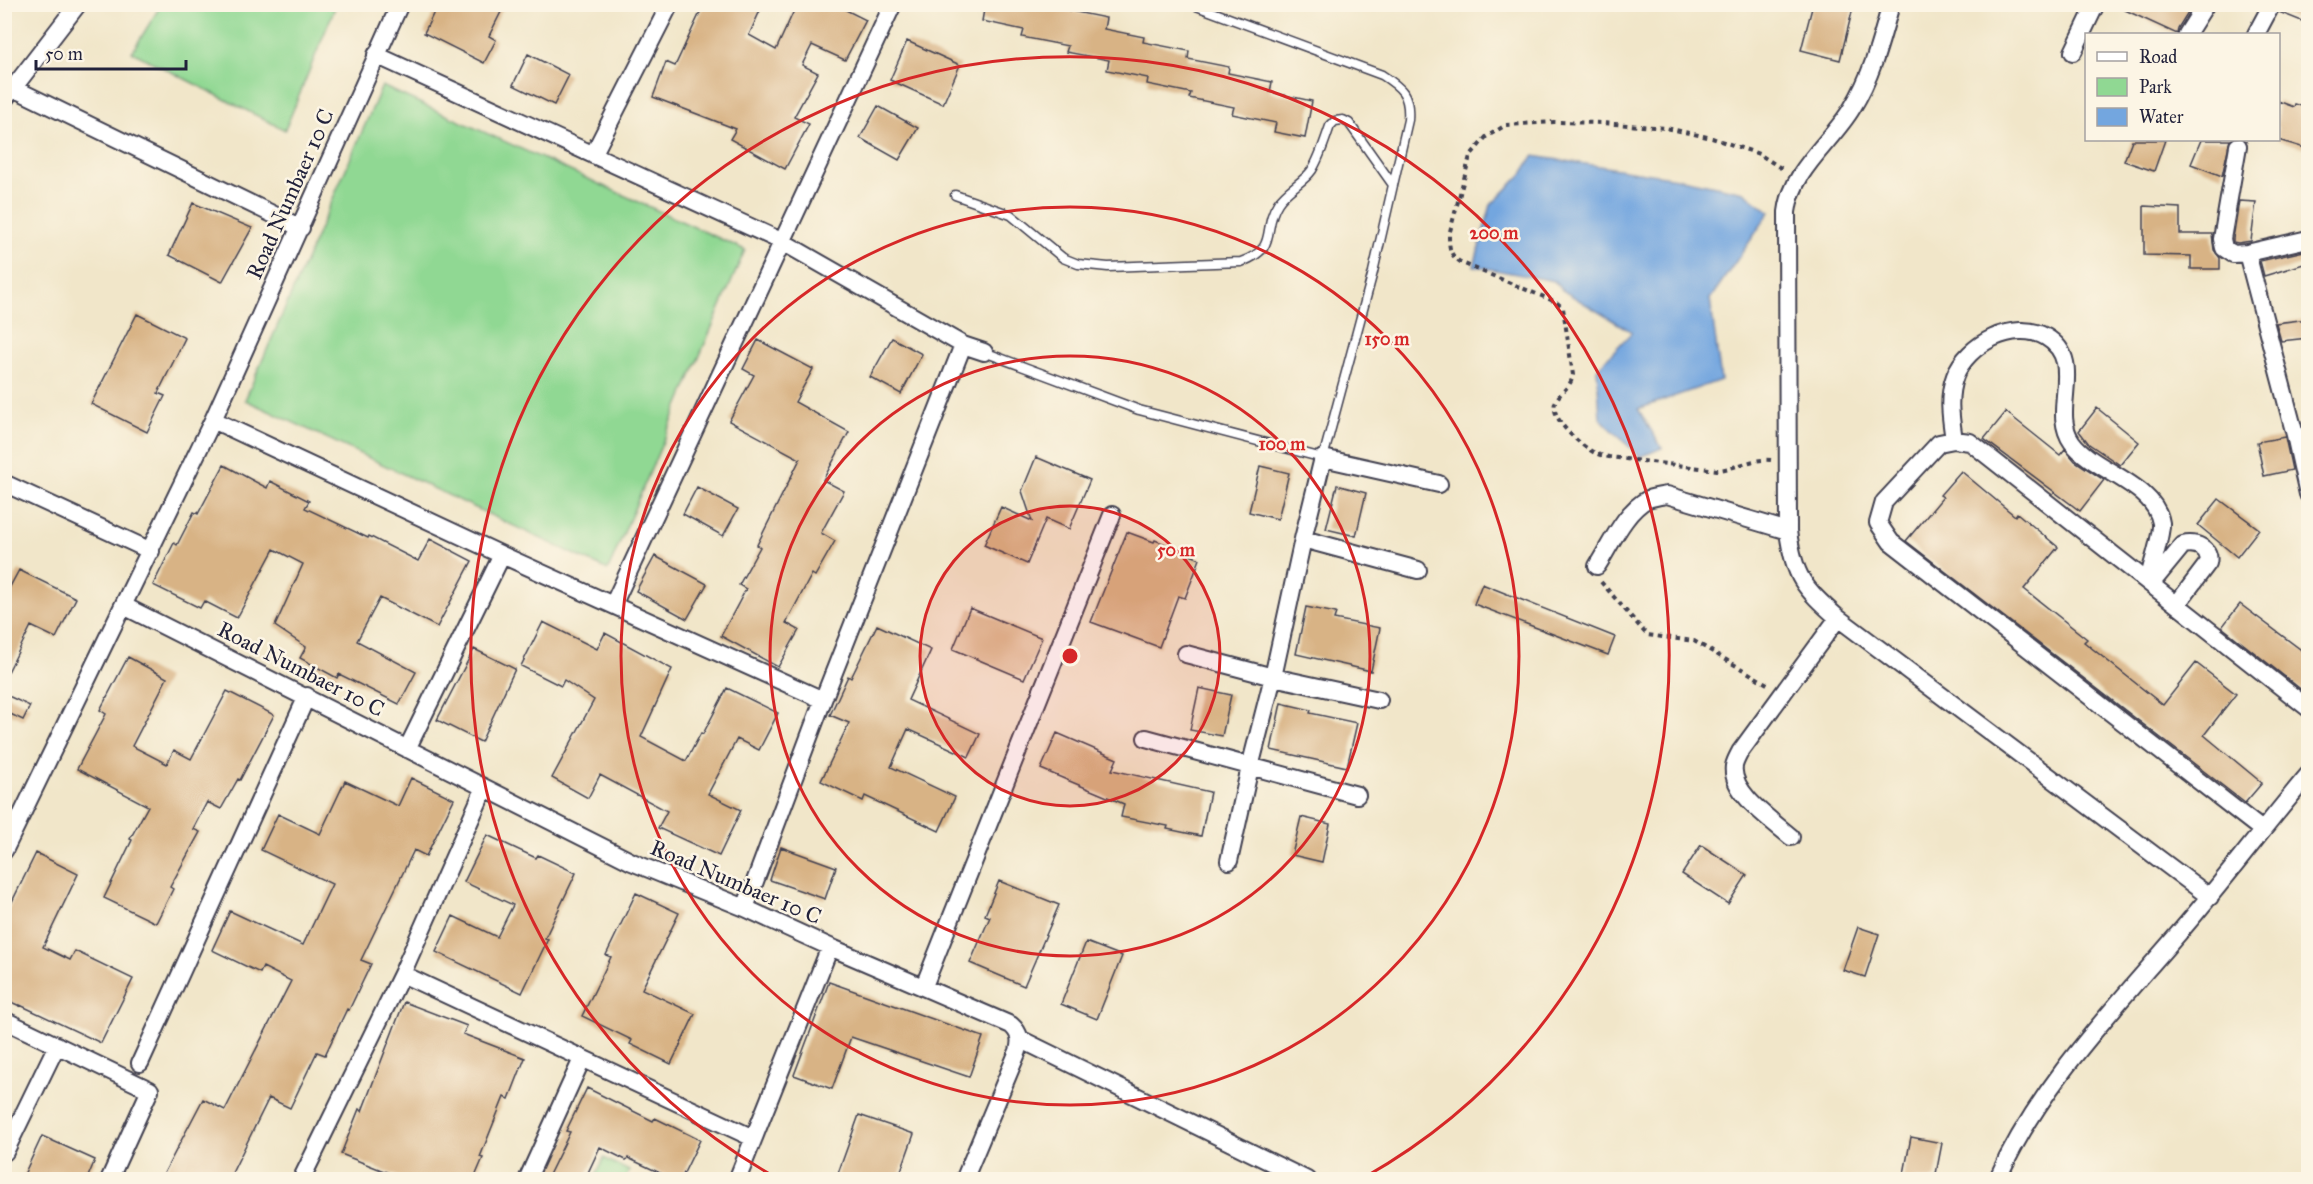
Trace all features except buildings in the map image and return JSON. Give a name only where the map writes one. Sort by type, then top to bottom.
[{"type":"street","points":[[78,4],[9,94],[301,228]]},
{"type":"street","name":"Road Numbaer 10 C","points":[[400,4],[213,420],[124,606],[307,696],[484,789],[632,862],[745,908],[830,947],[737,1179]]},
{"type":"street","points":[[593,155],[670,4]]},
{"type":"street","points":[[613,605],[781,240],[893,4]]},
{"type":"street","points":[[1892,4],[1865,85],[1851,110],[1798,178],[1789,195],[1787,212],[1788,531],[1794,567],[1821,603],[1838,618],[2210,897]]},
{"type":"street","points":[[2073,52],[2096,4]]},
{"type":"street","points":[[2188,33],[2206,4]]},
{"type":"street","points":[[2257,33],[2272,4]]},
{"type":"street","points":[[376,56],[781,240],[963,345],[984,352]]},
{"type":"street","points":[[2238,146],[2222,239],[2224,248],[2233,254],[2247,253],[2308,239]]},
{"type":"street","points":[[2247,253],[2302,434],[2308,494]]},
{"type":"street","points":[[1954,440],[1951,396],[1955,375],[1966,360],[1987,341],[2003,333],[2022,331],[2045,337],[2061,352],[2067,367],[2063,418],[2066,434],[2084,453],[2139,490],[2156,510],[2161,524],[2150,583]]},
{"type":"street","points":[[745,908],[823,699],[963,345]]},
{"type":"street","points":[[213,420],[502,555],[823,699]]},
{"type":"street","points":[[2262,830],[1891,542],[1878,523],[1884,501],[1939,444],[1954,440],[1970,442],[2308,708]]},
{"type":"street","points":[[1229,861],[1323,458],[1439,484]]},
{"type":"street","points":[[4,483],[151,551]]},
{"type":"street","points":[[1597,566],[1631,514],[1650,498],[1667,495],[1788,531]]},
{"type":"street","points":[[924,986],[1112,515]]},
{"type":"street","points":[[1303,539],[1418,570]]},
{"type":"street","points":[[2150,583],[2183,545],[2191,543],[2201,547],[2208,553],[2208,563],[2177,604]]},
{"type":"street","points":[[407,749],[502,555]]},
{"type":"street","points":[[7,842],[124,606]]},
{"type":"street","points":[[1791,837],[1743,794],[1737,784],[1734,766],[1740,752],[1838,618]]},
{"type":"street","points":[[1186,654],[1273,677],[1380,700]]},
{"type":"street","points":[[140,1063],[307,696]]},
{"type":"street","points":[[1146,738],[1357,795]]},
{"type":"street","points":[[1997,1179],[2011,1150],[2065,1066],[2210,897],[2308,775]]},
{"type":"street","points":[[302,1179],[402,974],[484,789]]},
{"type":"street","points":[[830,947],[924,986],[1011,1025],[1017,1030],[1020,1039],[1018,1051],[964,1179]]},
{"type":"street","points":[[402,974],[753,1138]]},
{"type":"street","points":[[4,1020],[150,1090],[109,1179]]},
{"type":"street","points":[[1020,1039],[1307,1179]]},
{"type":"street","points":[[5,1152],[57,1045]]},
{"type":"street","points":[[526,1179],[582,1059]]},
{"type":"lane","points":[[984,352],[1140,410],[1323,458],[1373,272],[1408,120],[1407,98],[1401,88],[1382,75],[1191,4]]},
{"type":"lane","points":[[955,195],[1011,215],[1063,258],[1078,264],[1108,267],[1241,262],[1255,257],[1262,251],[1266,242],[1279,201],[1311,170],[1330,126],[1335,121],[1343,120],[1349,123],[1393,185]]},
{"type":"path","points":[[1788,461],[1753,460],[1729,469],[1717,470],[1609,457],[1594,453],[1562,426],[1555,410],[1556,402],[1570,386],[1573,375],[1563,308],[1557,302],[1462,263],[1453,257],[1449,248],[1449,235],[1470,156],[1485,137],[1506,125],[1554,122],[1666,128],[1712,138],[1759,154],[1798,178]]},
{"type":"path","points":[[1597,566],[1596,573],[1600,581],[1643,633],[1653,637],[1694,641],[1782,693]]},
{"type":"green space","points":[[161,5],[336,5],[285,130],[132,52]]},
{"type":"green space","points":[[382,86],[745,250],[608,570],[245,400]]},
{"type":"green space","points":[[604,1158],[629,1171],[625,1179],[594,1179]]},
{"type":"water","points":[[1533,156],[1677,178],[1744,192],[1770,212],[1710,299],[1721,380],[1638,409],[1662,448],[1640,457],[1600,418],[1597,369],[1632,332],[1562,290],[1554,281],[1474,266],[1491,205],[1522,174]]}]
